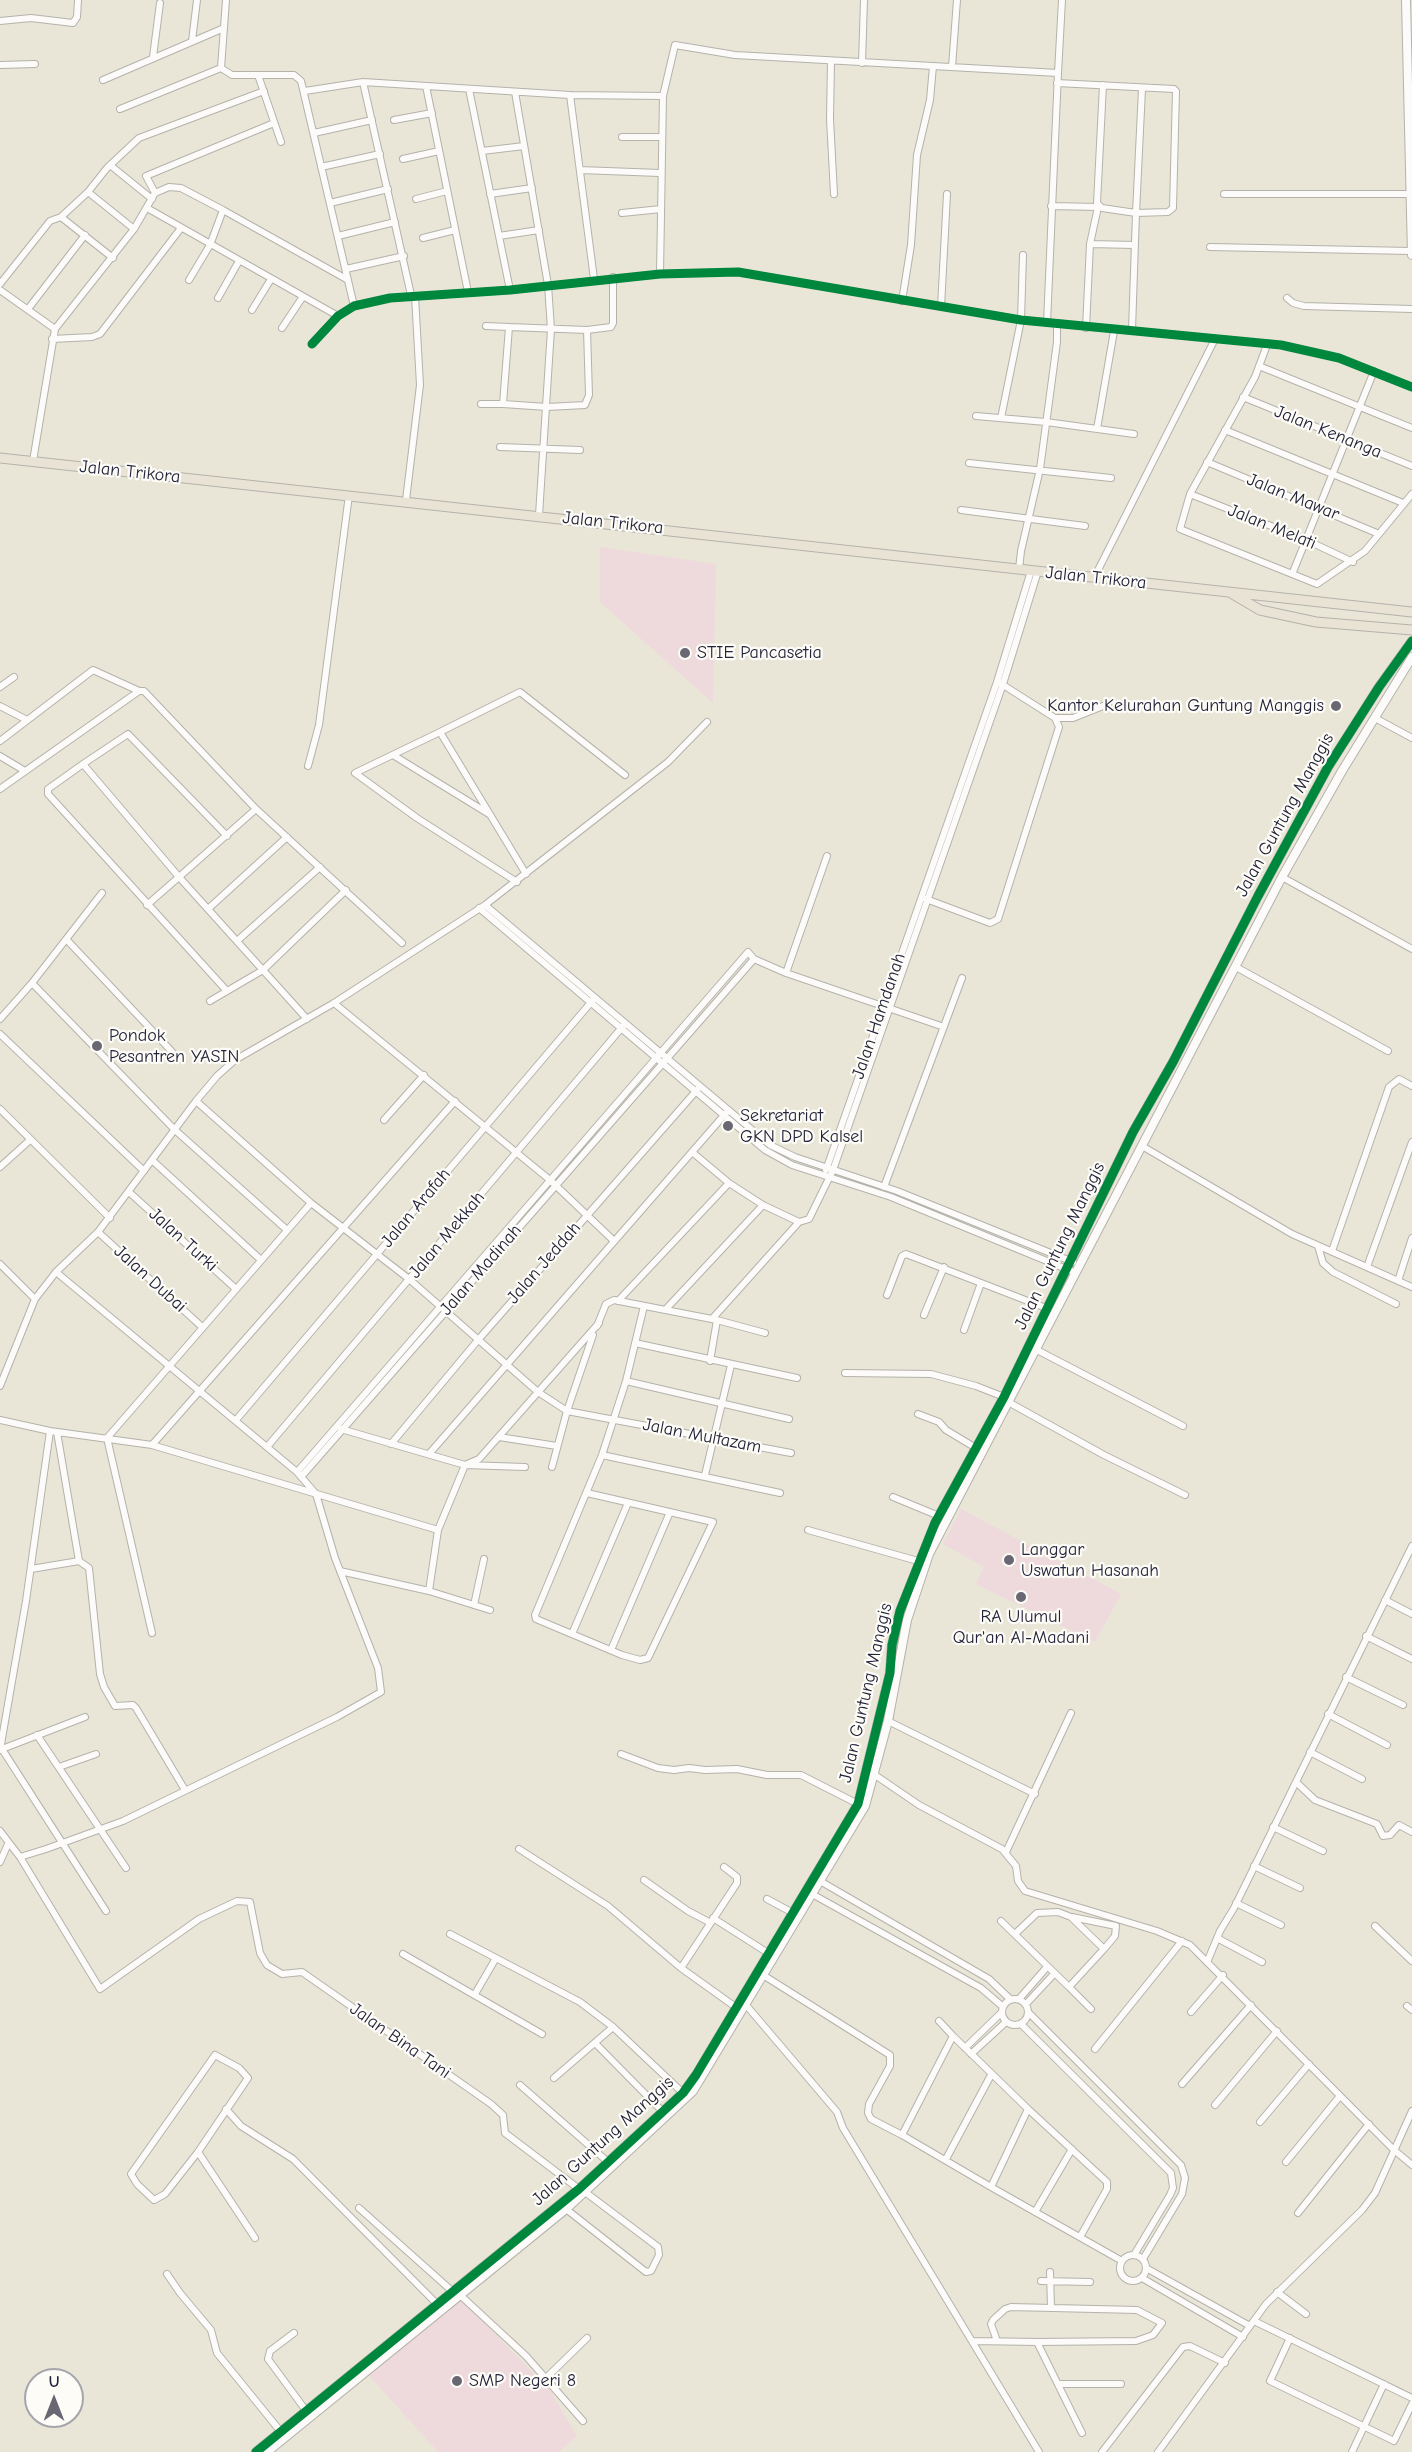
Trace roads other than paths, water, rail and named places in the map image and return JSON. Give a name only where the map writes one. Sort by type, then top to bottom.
[{"type":"main road","name":"Jalan Trikora","points":[[0,458],[406,500],[1412,612]]},
{"type":"main road","name":"Jalan Trikora","points":[[1226,590],[1260,610],[1316,622],[1412,630]]},
{"type":"main road","points":[[1260,610],[1259,600],[1263,595]]},
{"type":"street","points":[[0,21],[31,18],[71,24],[77,19],[78,0]]},
{"type":"street","points":[[192,41],[197,0]]},
{"type":"street","points":[[221,68],[226,0]]},
{"type":"street","points":[[862,63],[864,0]]},
{"type":"street","points":[[952,67],[957,0]]},
{"type":"street","points":[[1047,323],[1062,0]]},
{"type":"street","points":[[1406,0],[1410,79],[1409,194],[1412,255]]},
{"type":"street","points":[[153,57],[160,3]]},
{"type":"street","points":[[103,80],[224,28]]},
{"type":"street","points":[[660,273],[663,96],[672,47],[679,43],[735,55],[1058,73]]},
{"type":"street","points":[[831,61],[830,120],[834,194]]},
{"type":"street","points":[[0,65],[35,64]]},
{"type":"street","points":[[902,301],[910,245],[917,155],[930,100],[933,66]]},
{"type":"street","points":[[221,68],[232,75],[294,75],[299,77],[305,91],[354,306]]},
{"type":"street","points":[[120,109],[221,68]]},
{"type":"street","points":[[258,75],[281,142]]},
{"type":"street","points":[[305,91],[363,82],[570,95],[663,96]]},
{"type":"street","points":[[363,82],[413,295],[420,385],[406,500]]},
{"type":"street","points":[[1051,206],[1098,207],[1136,213],[1168,212],[1173,208],[1177,93],[1174,89],[1058,83]]},
{"type":"street","points":[[1086,328],[1090,244],[1098,207],[1103,85]]},
{"type":"street","points":[[426,86],[468,292]]},
{"type":"street","points":[[1132,330],[1142,88]]},
{"type":"street","points":[[469,89],[510,290]]},
{"type":"street","points":[[0,284],[50,221],[61,217],[88,192],[110,165],[139,138],[264,91]]},
{"type":"street","points":[[515,92],[548,285],[551,329],[539,515]]},
{"type":"street","points":[[570,95],[594,279]]},
{"type":"street","points":[[394,120],[432,113]]},
{"type":"street","points":[[314,133],[372,120]]},
{"type":"street","points":[[154,196],[146,176],[274,123]]},
{"type":"street","points":[[622,137],[661,137]]},
{"type":"street","points":[[482,151],[524,146]]},
{"type":"street","points":[[403,159],[439,151]]},
{"type":"street","points":[[321,167],[380,154]]},
{"type":"street","points":[[110,165],[154,196]]},
{"type":"street","points":[[580,170],[660,173]]},
{"type":"street","points":[[33,461],[55,329],[113,258],[154,196],[165,188],[179,187],[348,280]]},
{"type":"street","points":[[490,194],[532,188]]},
{"type":"street","points":[[330,203],[388,189]]},
{"type":"street","points":[[416,199],[447,191]]},
{"type":"street","points":[[88,192],[134,229]]},
{"type":"street","points":[[941,307],[947,194]]},
{"type":"street","points":[[1224,194],[1409,194]]},
{"type":"street","points":[[147,208],[302,298],[338,316]]},
{"type":"street","points":[[189,280],[210,245],[223,210]]},
{"type":"street","points":[[622,213],[661,210]]},
{"type":"street","points":[[61,217],[113,258]]},
{"type":"street","points":[[338,236],[395,222]]},
{"type":"street","points":[[52,339],[92,337],[100,334],[181,228]]},
{"type":"street","points":[[423,238],[455,230]]},
{"type":"street","points":[[499,236],[539,230]]},
{"type":"street","points":[[28,309],[85,235]]},
{"type":"street","points":[[1090,244],[1135,245]]},
{"type":"street","points":[[1210,247],[1411,251]]},
{"type":"street","points":[[1001,418],[1021,321],[1023,255]]},
{"type":"street","points":[[346,269],[404,256]]},
{"type":"street","points":[[218,298],[239,261]]},
{"type":"street","points":[[312,344],[338,316],[354,306],[413,295],[510,290],[660,273],[738,272],[1021,321],[1114,331],[1132,330],[1314,351],[1374,371],[1412,387]]},
{"type":"street","points":[[486,326],[587,330],[610,327],[613,323],[613,277]]},
{"type":"street","points":[[252,310],[270,279]]},
{"type":"street","points":[[0,290],[55,329]]},
{"type":"street","points":[[282,328],[302,298]]},
{"type":"street","points":[[1287,298],[1293,303],[1304,306],[1412,309]]},
{"type":"street","points":[[1019,568],[1040,469],[1058,342],[1058,324]]},
{"type":"street","points":[[503,404],[509,327]]},
{"type":"street","points":[[481,404],[582,407],[588,402],[587,330]]},
{"type":"street","points":[[1097,429],[1114,331]]},
{"type":"street","points":[[1095,576],[1215,339]]},
{"type":"street","points":[[1267,345],[1243,397],[1190,494],[1180,529],[1317,584],[1353,562],[1412,494]]},
{"type":"street","points":[[1259,366],[1412,428]]},
{"type":"street","points":[[1293,573],[1330,473],[1374,371]]},
{"type":"street","name":"Jalan Kenanga","points":[[1243,397],[1412,466]]},
{"type":"street","points":[[976,416],[1046,422],[1134,434]]},
{"type":"street","points":[[1225,430],[1403,502]]},
{"type":"street","points":[[500,447],[580,450]]},
{"type":"street","name":"Jalan Mawar","points":[[1207,462],[1379,534]]},
{"type":"street","points":[[969,463],[1112,477]]},
{"type":"street","name":"Jalan Melati","points":[[1190,494],[1304,539],[1353,562]]},
{"type":"street","points":[[308,766],[319,725],[349,495]]},
{"type":"street","points":[[961,510],[1084,526]]},
{"type":"street","name":"Jalan Hamdanah","points":[[885,1008],[926,899],[1000,682],[1034,571]]},
{"type":"street","name":"Jalan Guntung Manggis","points":[[274,2446],[281,2432],[437,2304],[456,2293],[566,2209],[608,2163],[683,2093],[737,2008],[858,1804],[890,1673],[893,1638],[918,1561],[939,1516],[976,1448],[1037,1350],[1133,1132],[1173,1062],[1328,767],[1378,687],[1412,641]]},
{"type":"street","name":"Jalan Guntung Manggis","points":[[256,2452],[274,2446],[582,2190],[689,2097],[819,1881],[858,1821],[874,1774],[888,1720],[907,1620],[929,1554],[1007,1400],[1046,1308],[1074,1267],[1142,1146],[1282,878],[1342,771],[1412,657]]},
{"type":"street","points":[[0,741],[93,670],[139,692],[144,691],[256,809],[402,943]]},
{"type":"street","points":[[0,687],[14,677]]},
{"type":"street","points":[[926,899],[990,923],[998,919],[1059,727],[1055,718],[1000,682]]},
{"type":"street","name":"Jalan Hamdanah","points":[[715,1320],[799,1222],[809,1219],[824,1186],[1000,682]]},
{"type":"street","points":[[0,789],[139,692]]},
{"type":"street","points":[[516,882],[417,818],[355,773],[520,692],[625,775]]},
{"type":"street","points":[[1055,718],[1072,718],[1108,704]]},
{"type":"street","points":[[0,706],[27,720]]},
{"type":"street","points":[[1375,718],[1412,738]]},
{"type":"street","points":[[0,1386],[35,1299],[56,1272],[110,1218],[217,1076],[235,1060],[334,1004],[516,882],[668,762],[707,722]]},
{"type":"street","points":[[440,732],[526,874]]},
{"type":"street","points":[[226,990],[48,794],[48,789],[128,734],[227,836]]},
{"type":"street","points":[[393,755],[490,815]]},
{"type":"street","points":[[0,756],[25,771]]},
{"type":"street","points":[[83,764],[179,877],[307,1018]]},
{"type":"street","points":[[147,904],[256,809]]},
{"type":"street","points":[[208,909],[287,837]]},
{"type":"street","points":[[786,973],[827,856]]},
{"type":"street","points":[[237,941],[320,867]]},
{"type":"street","points":[[1282,878],[1412,948]]},
{"type":"street","points":[[210,1001],[263,970],[346,890]]},
{"type":"street","points":[[0,1019],[32,984],[102,893]]},
{"type":"street","points":[[482,906],[596,997],[624,1025],[726,1113],[765,1150],[792,1165],[891,1197],[1074,1267]]},
{"type":"street","points":[[482,906],[591,1003],[624,1025]]},
{"type":"street","points":[[67,940],[176,1056]]},
{"type":"street","points":[[661,1058],[705,1000],[748,952],[754,959],[786,973],[944,1028]]},
{"type":"street","points":[[661,1058],[714,1005],[754,959]]},
{"type":"street","points":[[1236,967],[1388,1051]]},
{"type":"street","points":[[884,1187],[962,978]]},
{"type":"street","points":[[32,984],[175,1130],[287,1230]]},
{"type":"street","name":"Jalan Arafah","points":[[236,1420],[596,997]]},
{"type":"street","points":[[705,1000],[714,1005]]},
{"type":"street","points":[[334,1004],[424,1075],[484,1127],[518,1152],[614,1241]]},
{"type":"street","name":"Jalan Mekkah","points":[[267,1447],[624,1025]]},
{"type":"street","points":[[0,1034],[144,1171]]},
{"type":"street","name":"Jalan Madinah","points":[[299,1475],[661,1058]]},
{"type":"street","points":[[1173,1062],[1183,1068]]},
{"type":"street","points":[[384,1120],[424,1075]]},
{"type":"street","points":[[1332,1251],[1389,1087],[1399,1079],[1412,1086]]},
{"type":"street","name":"Jalan Jeddah","points":[[391,1444],[478,1340],[698,1089]]},
{"type":"street","points":[[196,1101],[311,1203],[409,1279],[538,1392],[567,1410]]},
{"type":"street","points":[[152,1445],[454,1101]]},
{"type":"street","points":[[0,1109],[110,1218]]},
{"type":"street","points":[[726,1113],[770,1145],[884,1187],[1074,1267]]},
{"type":"street","points":[[429,1454],[726,1113]]},
{"type":"street","points":[[0,1167],[30,1140]]},
{"type":"street","points":[[1367,1267],[1412,1142]]},
{"type":"street","points":[[1142,1146],[1292,1234],[1412,1287]]},
{"type":"street","points":[[692,1152],[729,1183],[763,1205],[799,1222]]},
{"type":"street","points":[[153,1161],[261,1260]]},
{"type":"street","points":[[618,1301],[729,1183]]},
{"type":"street","name":"Jalan Turki","points":[[129,1192],[236,1288]]},
{"type":"street","points":[[107,1438],[201,1326],[311,1203]]},
{"type":"street","points":[[666,1309],[763,1205]]},
{"type":"street","name":"Jalan Dubai","points":[[98,1232],[201,1326]]},
{"type":"street","points":[[1398,1281],[1412,1238]]},
{"type":"street","points":[[1318,1246],[1323,1263],[1333,1272],[1396,1304]]},
{"type":"street","points":[[887,1295],[903,1255],[944,1267],[1046,1308]]},
{"type":"street","points":[[0,1264],[35,1299]]},
{"type":"street","points":[[924,1315],[944,1267]]},
{"type":"street","points":[[0,1831],[20,1857],[61,1844],[100,1829],[185,1790],[337,1717],[381,1692],[378,1668],[340,1571],[316,1494],[299,1475],[236,1420],[56,1272]]},
{"type":"street","points":[[964,1330],[981,1283]]},
{"type":"street","points":[[552,1467],[567,1410],[590,1342],[609,1301],[666,1309],[765,1333]]},
{"type":"street","points":[[587,1492],[713,1522],[651,1653],[640,1659],[611,1650],[536,1619],[535,1615],[602,1455],[626,1381],[644,1306]]},
{"type":"street","points":[[710,1360],[715,1320]]},
{"type":"street","points":[[429,1592],[438,1530],[465,1465],[479,1459],[599,1323]]},
{"type":"street","points":[[635,1344],[796,1378]]},
{"type":"street","points":[[1037,1350],[1183,1426]]},
{"type":"street","points":[[705,1475],[731,1365]]},
{"type":"street","points":[[845,1373],[931,1374],[976,1386],[1007,1400],[1140,1474],[1185,1495]]},
{"type":"street","points":[[626,1381],[789,1419]]},
{"type":"street","name":"Jalan Multazam","points":[[567,1410],[791,1453]]},
{"type":"street","points":[[918,1414],[939,1422],[946,1430],[976,1448]]},
{"type":"street","points":[[0,1420],[54,1431],[152,1445],[438,1530]]},
{"type":"street","points":[[341,1429],[465,1465],[525,1467]]},
{"type":"street","points":[[54,1431],[79,1561],[89,1568],[100,1674],[110,1701],[115,1706],[136,1708],[185,1790]]},
{"type":"street","points":[[54,1431],[1,1750],[106,1911]]},
{"type":"street","points":[[499,1437],[557,1446]]},
{"type":"street","points":[[107,1438],[152,1633]]},
{"type":"street","points":[[602,1455],[780,1492]]},
{"type":"street","points":[[893,1497],[939,1516]]},
{"type":"street","points":[[572,1634],[628,1503]]},
{"type":"street","points":[[611,1650],[670,1512]]},
{"type":"street","points":[[808,1530],[918,1561]]},
{"type":"street","points":[[1208,1960],[1412,1546]]},
{"type":"street","points":[[474,1605],[484,1559]]},
{"type":"street","points":[[31,1569],[79,1561]]},
{"type":"street","points":[[1405,1562],[1412,1565]]},
{"type":"street","points":[[340,1571],[429,1592],[490,1610]]},
{"type":"street","points":[[1385,1600],[1412,1614]]},
{"type":"street","points":[[1366,1636],[1412,1659]]},
{"type":"street","points":[[1346,1677],[1403,1705]]},
{"type":"street","points":[[1006,1852],[1071,1713]]},
{"type":"street","points":[[1328,1714],[1387,1745]]},
{"type":"street","points":[[1,1750],[85,1717]]},
{"type":"street","points":[[888,1720],[1035,1794]]},
{"type":"street","points":[[37,1735],[126,1868]]},
{"type":"street","points":[[1310,1752],[1362,1779]]},
{"type":"street","points":[[58,1767],[96,1754]]},
{"type":"street","points":[[621,1754],[658,1768],[674,1770],[737,1769],[767,1774],[801,1775],[858,1804]]},
{"type":"street","points":[[874,1774],[919,1805],[1006,1852],[1016,1866],[1018,1881],[1025,1890],[1182,1941],[1208,1960],[1340,2096],[1394,2150],[1412,2164]]},
{"type":"street","points":[[1296,1782],[1315,1800],[1377,1824],[1383,1836],[1390,1835],[1399,1825],[1412,1832]]},
{"type":"street","points":[[1273,1827],[1323,1851]]},
{"type":"street","points":[[0,1863],[8,1844]]},
{"type":"street","points":[[519,1849],[608,1906],[681,1968],[737,2008]]},
{"type":"street","name":"Jalan Bina Tani","points":[[20,1857],[100,1989],[199,1919],[237,1901],[247,1900],[252,1905],[260,1953],[267,1965],[282,1974],[302,1972],[490,2104],[502,2115],[505,2133],[582,2190]]},
{"type":"street","points":[[1254,1866],[1300,1888]]},
{"type":"street","points":[[681,1968],[738,1879],[724,1867]]},
{"type":"street","points":[[644,1880],[688,1911],[711,1920],[768,1953]]},
{"type":"street","points":[[819,1881],[989,1979],[1010,1999],[1019,1999],[1026,2004],[1029,2013],[1180,2165],[1185,2178],[1183,2189],[1143,2259]]},
{"type":"street","points":[[812,1894],[981,1988],[1002,2009],[1006,2022],[1015,2026],[1021,2024],[1029,2013]]},
{"type":"street","points":[[767,1899],[793,1913]]},
{"type":"street","points":[[1236,1903],[1281,1925]]},
{"type":"street","points":[[1015,1934],[1037,1913],[1047,1910],[1116,1926],[1118,1929],[1115,1936],[1069,1987]]},
{"type":"street","points":[[1071,1917],[1104,1949]]},
{"type":"street","points":[[1001,1921],[1091,2009]]},
{"type":"street","points":[[1375,1926],[1412,1961]]},
{"type":"street","points":[[450,1934],[580,2002],[613,2026],[683,2093]]},
{"type":"street","points":[[1217,1938],[1262,1962]]},
{"type":"street","points":[[1095,2049],[1182,1941]]},
{"type":"street","points":[[403,1954],[542,2034]]},
{"type":"street","points":[[475,1994],[496,1958]]},
{"type":"street","points":[[1019,1999],[1047,1967]]},
{"type":"street","points":[[1026,2004],[1054,1974]]},
{"type":"street","points":[[763,1975],[890,2055],[890,2066],[869,2104],[868,2113],[871,2119],[946,2159],[1122,2261]]},
{"type":"street","points":[[1191,2012],[1223,1975]]},
{"type":"street","points":[[968,2051],[1010,1999]]},
{"type":"street","points":[[746,2005],[833,2106],[843,2128],[1039,2452]]},
{"type":"street","points":[[1182,2084],[1251,2005]]},
{"type":"street","points":[[939,2021],[1108,2186],[1080,2237]]},
{"type":"street","points":[[968,2051],[1006,2022]]},
{"type":"street","points":[[1021,2024],[1172,2173],[1173,2188],[1158,2215],[1134,2255],[1122,2261]]},
{"type":"street","points":[[554,2078],[613,2026]]},
{"type":"street","points":[[1215,2105],[1277,2031]]},
{"type":"street","points":[[902,2135],[953,2036]]},
{"type":"street","points":[[595,2043],[662,2111]]},
{"type":"street","points":[[216,2055],[248,2076],[226,2109],[198,2152],[158,2200],[148,2196],[131,2174],[216,2055]]},
{"type":"street","points":[[1260,2122],[1309,2064]]},
{"type":"street","points":[[946,2159],[991,2074]]},
{"type":"street","points":[[520,2085],[608,2163]]},
{"type":"street","points":[[1286,2162],[1340,2096]]},
{"type":"street","points":[[226,2109],[242,2126],[293,2159],[437,2304]]},
{"type":"street","points":[[991,2187],[1028,2109]]},
{"type":"street","points":[[1158,2452],[1277,2292],[1362,2210],[1375,2193],[1411,2114]]},
{"type":"street","points":[[1298,2213],[1369,2124]]},
{"type":"street","points":[[1035,2212],[1072,2149]]},
{"type":"street","points":[[198,2152],[255,2238]]},
{"type":"street","points":[[566,2209],[645,2272],[651,2271],[659,2255],[658,2247],[582,2190]]},
{"type":"street","points":[[359,2208],[526,2356],[583,2421]]},
{"type":"street","points":[[1158,2215],[1167,2220]]},
{"type":"street","points":[[1134,2255],[1143,2259],[1146,2268],[1142,2278]]},
{"type":"street","points":[[1122,2261],[1120,2270],[1125,2278],[1133,2281],[1142,2278],[1243,2337]]},
{"type":"street","points":[[1146,2268],[1252,2324],[1290,2338],[1412,2398]]},
{"type":"street","points":[[1050,2272],[1051,2308]]},
{"type":"street","points":[[168,2274],[180,2293],[211,2330],[213,2346],[217,2353],[281,2432]]},
{"type":"street","points":[[1041,2282],[1090,2282]]},
{"type":"street","points":[[1185,2303],[1190,2292]]},
{"type":"street","points":[[1277,2292],[1306,2314]]},
{"type":"street","points":[[973,2341],[1037,2342],[1136,2341],[1153,2335],[1162,2324],[1158,2319],[1137,2310],[1005,2309],[991,2324],[997,2341]]},
{"type":"street","points":[[294,2333],[270,2351],[268,2359],[307,2412]]},
{"type":"street","points":[[546,2378],[587,2338]]},
{"type":"street","points":[[1290,2338],[1270,2381],[1394,2441],[1412,2404]]},
{"type":"street","points":[[1037,2342],[1082,2433]]},
{"type":"street","points":[[1101,2452],[1184,2347],[1190,2346],[1225,2363]]},
{"type":"street","points":[[1058,2384],[1121,2384]]},
{"type":"street","points":[[1352,2452],[1384,2384]]},
{"type":"place","name":"STIE Pancasetia","points":[[685,653]]},
{"type":"place","name":"Kantor Kelurahan Guntung Manggis","points":[[1336,706]]},
{"type":"place","name":"Pondok Pesantren YASIN","points":[[97,1046]]},
{"type":"place","name":"Sekretariat GKN DPD Kalsel","points":[[728,1126]]},
{"type":"place","name":"Langgar Uswatun Hasanah","points":[[1009,1560]]},
{"type":"place","name":"RA Ulumul Qur'an Al-Madani","points":[[1021,1597]]},
{"type":"place","name":"SMP Negeri 8","points":[[457,2381]]}]
